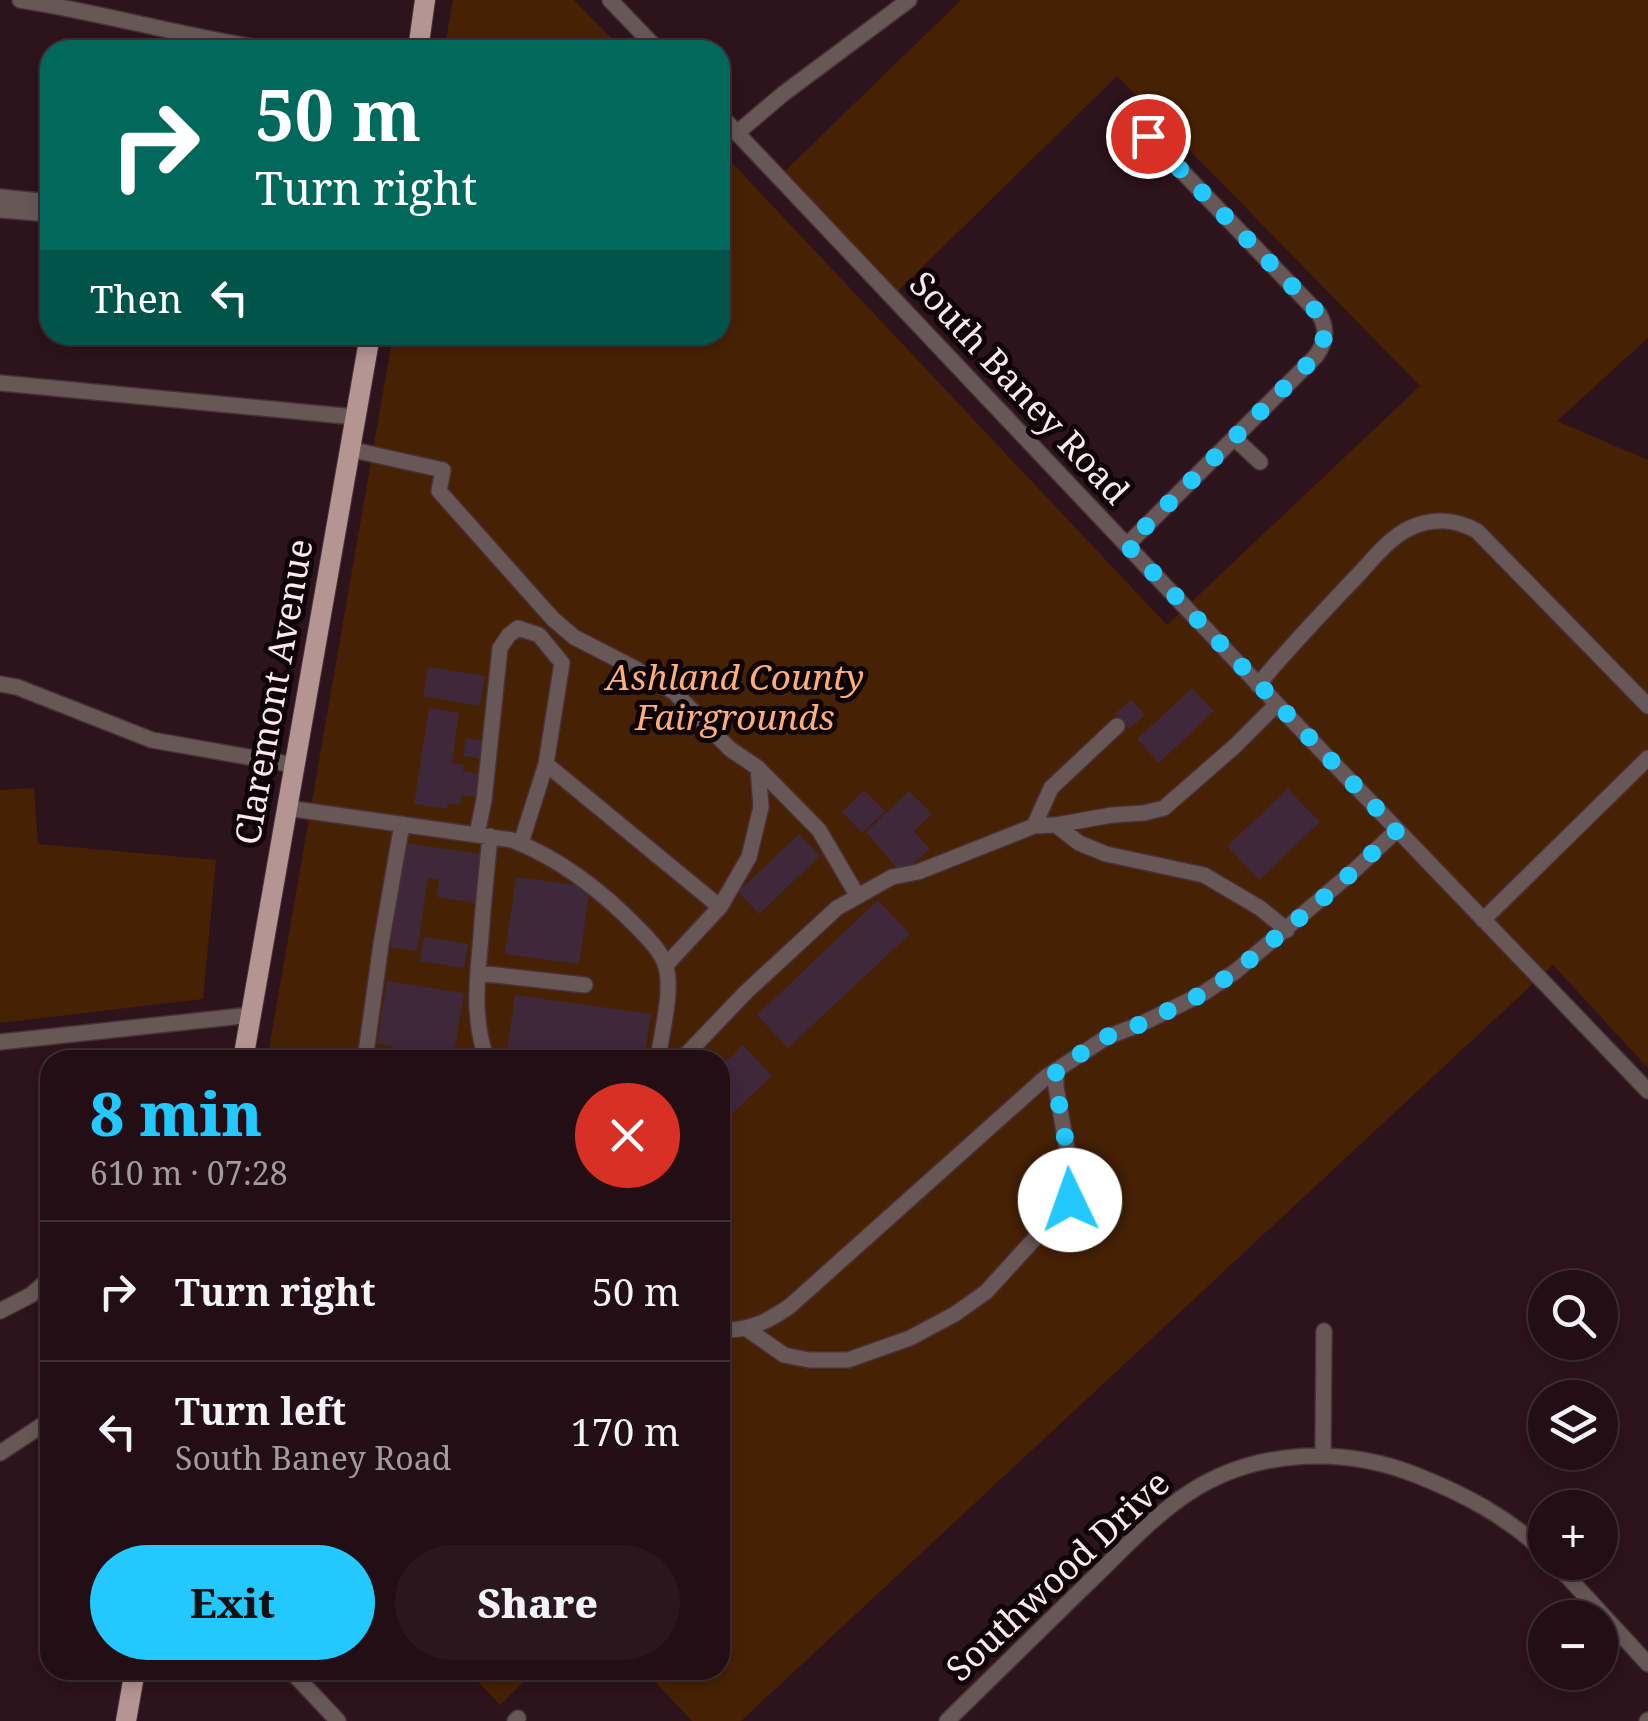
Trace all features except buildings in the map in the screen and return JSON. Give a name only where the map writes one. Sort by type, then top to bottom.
[{"type":"main road","points":[[419,40],[425,0]]},
{"type":"main road","name":"Claremont Avenue","points":[[245,1050],[368,345]]},
{"type":"main road","points":[[126,1721],[133,1680]]},
{"type":"street","points":[[20,0],[210,40]]},
{"type":"street","points":[[610,0],[648,40]]},
{"type":"street","points":[[737,133],[909,0]]},
{"type":"street","name":"South Baney Road","points":[[730,126],[1648,1092]]},
{"type":"street","points":[[1127,545],[1323,345],[1324,323],[1319,314],[1148,136]]},
{"type":"street","points":[[0,197],[40,201]]},
{"type":"street","points":[[0,210],[40,213]]},
{"type":"street","points":[[0,383],[355,417]]},
{"type":"street","points":[[1234,438],[1260,462]]},
{"type":"street","points":[[349,449],[443,470],[439,491],[553,619],[574,637],[674,692],[730,749],[758,768],[819,830],[857,895]]},
{"type":"street","points":[[1258,684],[1393,539],[1410,528],[1445,520],[1462,522],[1477,531],[1648,706]]},
{"type":"street","points":[[521,843],[546,764],[562,662],[540,635],[534,596]]},
{"type":"street","points":[[484,1050],[476,1019],[484,800],[500,648],[508,634],[518,628],[540,635]]},
{"type":"street","points":[[562,662],[584,652],[602,652]]},
{"type":"street","points":[[0,684],[17,687],[152,740],[294,765]]},
{"type":"street","points":[[691,1050],[820,922],[857,895],[892,877],[918,872],[1034,826],[1144,814],[1164,808],[1277,704]]},
{"type":"street","points":[[1034,826],[1051,788],[1117,726]]},
{"type":"street","points":[[1483,920],[1648,758]]},
{"type":"street","points":[[546,764],[720,907]]},
{"type":"street","points":[[666,965],[720,907],[749,857],[761,807],[758,768]]},
{"type":"street","points":[[287,808],[521,843],[570,870],[608,899],[652,943],[666,965],[669,983],[659,1050]]},
{"type":"street","points":[[366,1050],[402,824]]},
{"type":"street","points":[[1056,826],[1080,843],[1106,854],[1204,875],[1260,908],[1286,930]]},
{"type":"street","points":[[730,1330],[765,1323],[790,1306],[1056,1070],[1106,1037],[1204,993],[1236,971],[1397,830]]},
{"type":"street","points":[[478,973],[584,984]]},
{"type":"street","points":[[0,1042],[251,1015]]},
{"type":"street","points":[[747,1329],[784,1355],[809,1360],[848,1360],[910,1338],[986,1292],[1070,1200],[1074,1188],[1056,1070]]},
{"type":"street","points":[[0,1311],[40,1287]]},
{"type":"street","points":[[1323,1456],[1324,1331]]},
{"type":"street","points":[[0,1453],[40,1427]]},
{"type":"street","name":"Southwood Drive","points":[[947,1721],[1130,1542],[1187,1494],[1225,1473],[1262,1462],[1323,1456],[1356,1458],[1442,1485],[1498,1515],[1528,1539]]},
{"type":"street","points":[[1571,1580],[1648,1664]]},
{"type":"street","points":[[299,1680],[338,1721]]},
{"type":"green space","points":[[453,0],[574,0],[613,40],[446,40]]},
{"type":"green space","name":"Ashland County Fairgrounds","points":[[961,0],[1648,0],[1648,338],[1557,421],[1648,460],[1648,1068],[1553,965],[741,1721],[692,1721],[653,1680],[730,1680],[730,1050],[269,1050],[391,345],[730,345],[730,161],[1167,625],[1420,386],[1117,76],[897,292],[784,172]]},
{"type":"green space","points":[[34,788],[38,844],[216,860],[203,999],[0,1023],[0,790]]},
{"type":"green space","points":[[476,1680],[525,1680],[500,1705]]},
{"type":"route","points":[[1070,1200],[1074,1188],[1056,1070],[1106,1037],[1204,993],[1236,971],[1397,830],[1127,545],[1316,356],[1325,333],[1319,314],[1148,136]]}]
